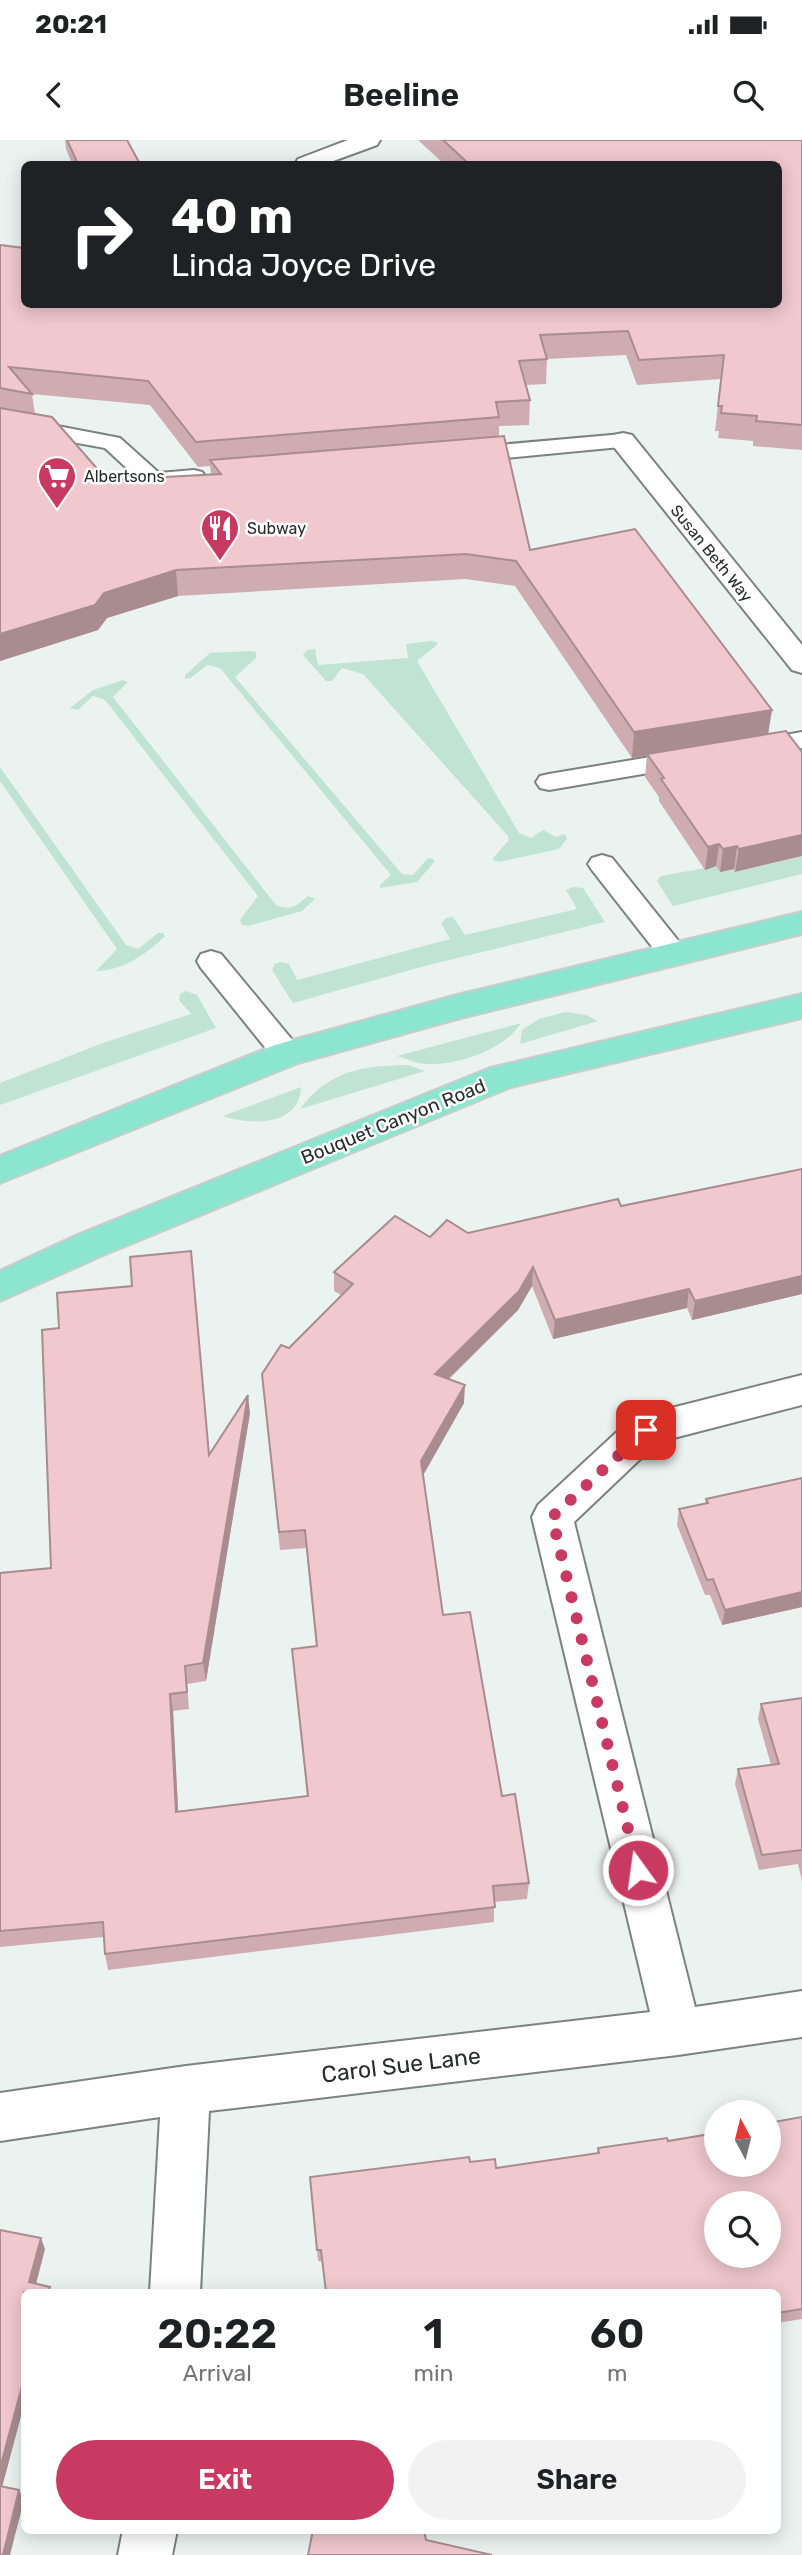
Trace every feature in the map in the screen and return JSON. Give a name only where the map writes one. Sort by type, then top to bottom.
[{"type":"main road","points":[[0,1170],[287,1054],[457,1007],[802,923]]},
{"type":"main road","name":"Bouquet Canyon Road","points":[[0,1287],[88,1246],[502,1077],[802,1006]]},
{"type":"street","points":[[314,161],[369,140]]},
{"type":"street","name":"Susan Beth Way","points":[[623,441],[802,664]]},
{"type":"street","points":[[678,2032],[552,1517],[646,1430],[802,1390]]},
{"type":"street","name":"Carol Sue Lane","points":[[0,2118],[186,2090],[678,2032],[802,2014]]},
{"type":"street","points":[[175,2289],[186,2090]]},
{"type":"street","points":[[145,2555],[149,2534]]},
{"type":"lane","points":[[0,422],[112,443],[153,480],[222,474]]},
{"type":"lane","points":[[443,456],[623,441]]},
{"type":"lane","points":[[549,782],[802,740]]},
{"type":"lane","points":[[602,864],[674,955]]},
{"type":"lane","points":[[211,961],[287,1054]]},
{"type":"green space","points":[[437,642],[437,645],[418,660],[418,663],[519,833],[531,838],[543,830],[556,837],[565,834],[567,839],[559,849],[494,861],[493,858],[509,840],[508,836],[363,674],[342,668],[332,681],[326,681],[303,655],[307,650],[315,649],[318,665],[408,658],[406,644]]},
{"type":"green space","points":[[256,652],[256,658],[235,677],[402,874],[413,875],[427,859],[432,858],[435,861],[417,882],[380,888],[391,875],[220,668],[207,665],[191,678],[185,679],[185,675],[210,653]]},
{"type":"green space","points":[[123,680],[128,682],[113,697],[276,905],[290,907],[308,896],[315,899],[302,911],[248,926],[242,925],[240,920],[258,896],[105,700],[93,696],[78,710],[70,708],[93,690]]},
{"type":"green space","points":[[0,767],[126,945],[138,949],[158,933],[163,933],[165,936],[158,943],[125,965],[96,971],[117,949],[0,781]]},
{"type":"green space","points":[[802,856],[802,874],[673,906],[657,881],[661,876],[716,866],[720,872],[734,869],[736,872]]},
{"type":"green space","points":[[573,887],[583,888],[605,922],[421,967],[293,1003],[272,970],[275,964],[289,964],[297,980],[450,939],[441,923],[446,918],[453,917],[465,935],[577,909],[566,890]]},
{"type":"green space","points":[[186,991],[197,995],[216,1028],[0,1105],[0,1083],[103,1043],[191,1014],[179,1000],[180,994]]},
{"type":"green space","points":[[565,1012],[586,1015],[598,1021],[520,1044],[522,1030],[539,1019]]},
{"type":"green space","points":[[521,1023],[513,1033],[489,1050],[460,1060],[431,1064],[397,1056]]},
{"type":"green space","points":[[408,1065],[425,1071],[300,1109],[311,1096],[335,1078],[361,1069]]},
{"type":"green space","points":[[301,1087],[292,1110],[283,1116],[271,1120],[246,1121],[223,1116]]},
{"type":"building","points":[[67,140],[127,140],[138,161],[77,161]]},
{"type":"building","points":[[443,140],[802,140],[802,425],[756,421],[757,416],[721,413],[722,406],[718,406],[724,355],[639,360],[628,331],[540,335],[547,359],[519,361],[530,400],[496,402],[499,417],[196,442],[148,381],[9,367],[32,394],[0,388],[0,245],[21,248],[21,308],[782,308],[782,161],[466,161]]},
{"type":"building","points":[[0,408],[52,417],[107,480],[221,474],[210,460],[504,436],[530,550],[635,529],[772,710],[634,732],[516,561],[466,554],[176,570],[104,593],[95,605],[0,634]]},
{"type":"building","points":[[786,731],[802,752],[802,835],[739,849],[737,846],[723,849],[719,844],[708,847],[647,754]]},
{"type":"building","points":[[802,1169],[802,1276],[695,1301],[689,1289],[555,1320],[533,1267],[519,1291],[435,1374],[465,1385],[421,1461],[443,1615],[470,1612],[502,1796],[515,1794],[529,1883],[493,1886],[495,1907],[105,1954],[103,1922],[0,1931],[0,1573],[51,1568],[42,1330],[59,1328],[57,1293],[132,1286],[130,1257],[191,1251],[209,1455],[248,1395],[203,1663],[185,1666],[187,1692],[170,1694],[176,1812],[308,1796],[292,1649],[317,1646],[305,1530],[279,1532],[262,1374],[281,1345],[289,1348],[353,1284],[334,1272],[395,1216],[430,1237],[447,1220],[468,1233],[618,1199],[621,1206]]},
{"type":"building","points":[[802,1478],[802,1592],[725,1610],[713,1579],[707,1580],[679,1509],[708,1503],[706,1499]]},
{"type":"building","points":[[802,1698],[802,1850],[762,1855],[738,1769],[779,1764],[761,1704]]},
{"type":"building","points":[[802,2117],[802,2309],[781,2312],[781,2289],[326,2289],[321,2250],[317,2250],[310,2177],[469,2157],[470,2162],[495,2159],[496,2168],[599,2153],[598,2148],[667,2138],[668,2141],[704,2135],[704,2177],[781,2177],[781,2121]]},
{"type":"building","points":[[0,2230],[41,2238],[29,2282],[50,2287],[21,2289],[21,2390],[0,2468]]},
{"type":"building","points":[[0,2486],[19,2490],[3,2555],[0,2555]]},
{"type":"building","points":[[312,2534],[425,2534],[426,2540],[492,2555],[308,2555]]},
{"type":"place","name":"Albertsons","points":[[57,510]]},
{"type":"place","name":"Subway","points":[[220,562]]},
{"type":"route","points":[[638,1870],[552,1517],[646,1430]]}]
